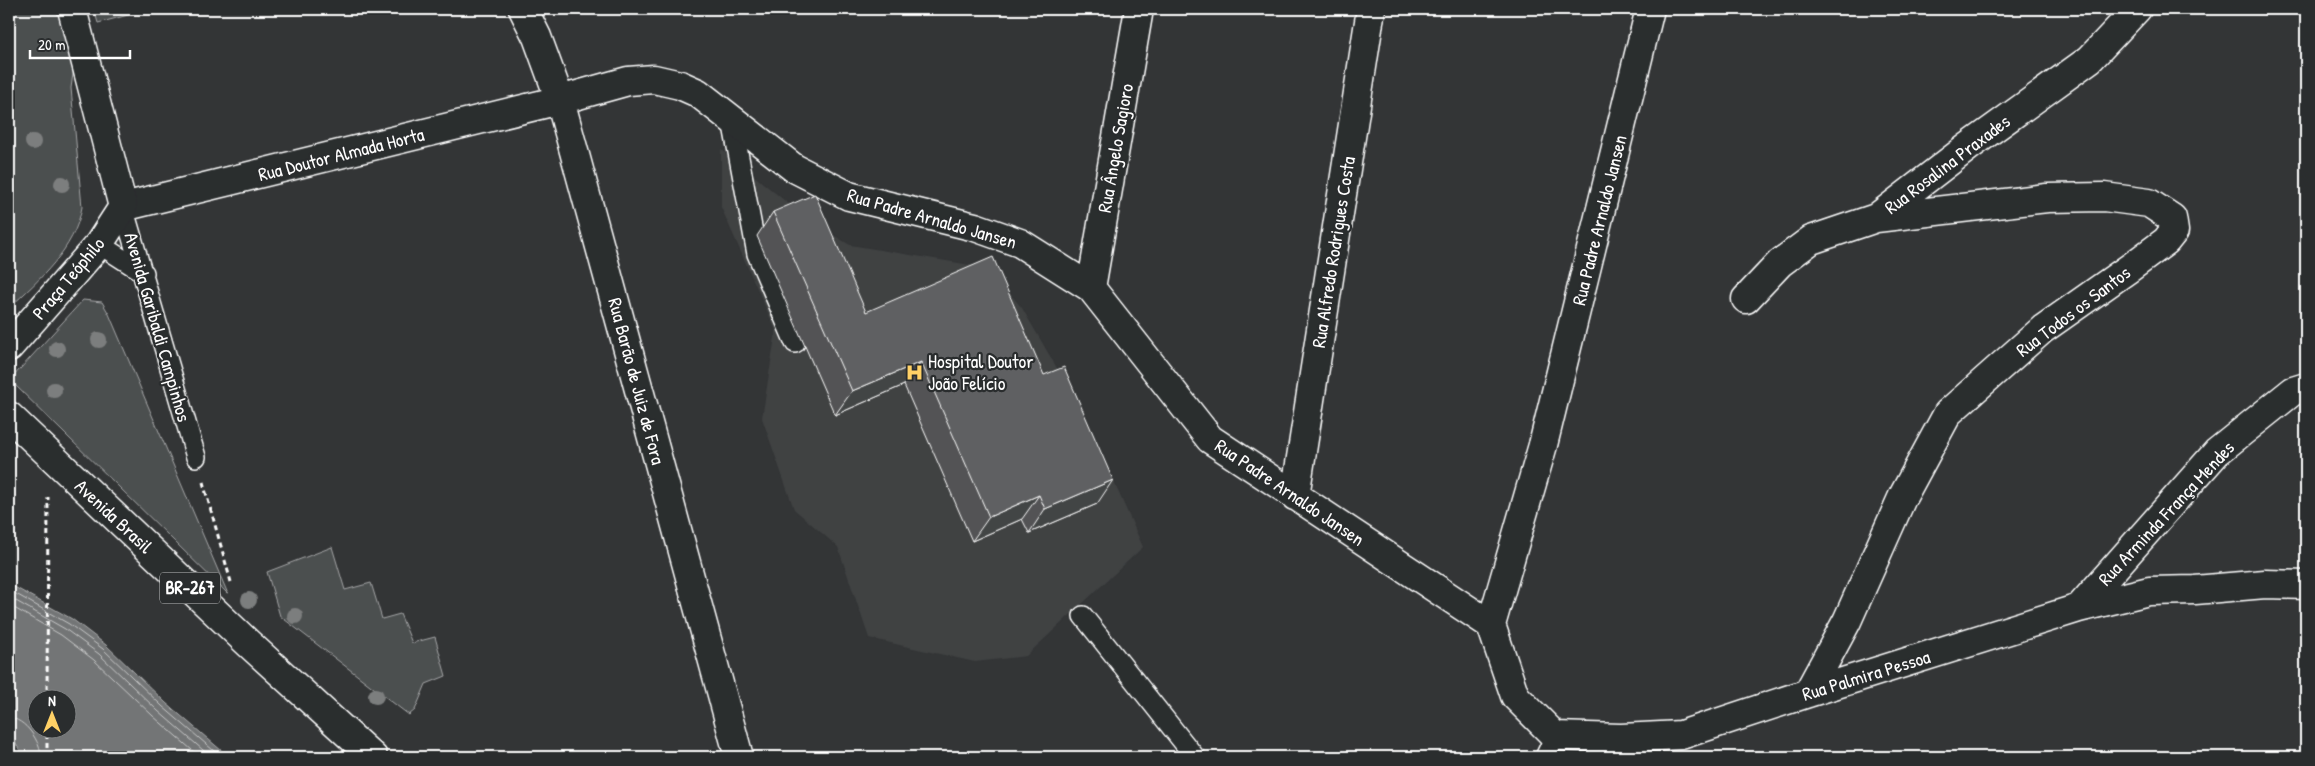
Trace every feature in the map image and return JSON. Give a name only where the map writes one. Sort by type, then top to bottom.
[{"type":"main road","name":"Avenida Garibaldi Campinhos","points":[[72,9],[123,207]]},
{"type":"main road","name":"Rua Barão de Juiz de Fora","points":[[523,9],[537,37],[560,100],[740,757]]},
{"type":"main road","name":"Rua Ângelo Sagioro","points":[[1091,288],[1139,9]]},
{"type":"main road","name":"Rua Alfredo Rodrigues Costa","points":[[1295,496],[1371,9]]},
{"type":"main road","name":"Rua Padre Arnaldo Jansen","points":[[560,100],[628,81],[654,80],[680,85],[698,93],[794,168],[849,196],[975,227],[1020,242],[1091,288],[1210,439],[1491,625],[1543,445],[1650,9]]},
{"type":"main road","name":"Rua Rosalina Praxades","points":[[1746,299],[1780,263],[1811,240],[1876,218],[1968,147],[2090,58],[2137,9]]},
{"type":"main road","name":"Rua Doutor Almada Horta","points":[[123,207],[560,100]]},
{"type":"main road","name":"Rua Todos os Santos","points":[[1808,693],[1847,621],[1902,498],[1948,413],[2043,328],[2166,241],[2174,231],[2172,218],[2149,203],[2104,197],[2047,198],[1876,218]]},
{"type":"main road","name":"Praça Teóphilo","points":[[9,347],[99,244],[123,207]]},
{"type":"main road","name":"Rua Arminda França Mendes","points":[[2079,608],[2217,452],[2293,391],[2306,387]]},
{"type":"main road","name":"Avenida Brasil","points":[[9,416],[248,643],[373,757]]},
{"type":"main road","name":"Rua Palmira Pessoa","points":[[1491,625],[1515,696],[1550,746],[1620,738],[1681,735],[2079,608],[2149,591],[2195,590],[2265,584],[2306,585]]},
{"type":"lane","points":[[732,120],[757,254],[795,343]]},
{"type":"lane","name":"Avenida Garibaldi Campinhos","points":[[123,207],[144,273],[196,458]]},
{"type":"lane","points":[[99,244],[144,273]]},
{"type":"lane","points":[[1083,616],[1195,757]]},
{"type":"path","points":[[47,688],[48,454]]},
{"type":"path","points":[[196,458],[232,587]]},
{"type":"path","points":[[47,738],[47,757]]},
{"type":"shaded area","points":[[9,9],[62,9],[75,60],[71,88],[82,207],[72,237],[64,250],[43,275],[9,308]]},
{"type":"shaded area","points":[[94,9],[151,9],[98,23]]},
{"type":"shaded area","name":"Hospital Doutor João Felício","points":[[721,149],[811,222],[850,245],[988,268],[1022,308],[1083,413],[1143,547],[1026,656],[975,662],[869,638],[838,547],[794,509],[762,418],[776,331],[721,207]]},
{"type":"shaded area","points":[[83,300],[102,302],[109,314],[228,594],[10,380]]},
{"type":"shaded area","points":[[332,547],[345,590],[371,583],[382,619],[400,614],[412,643],[435,637],[446,676],[426,684],[415,710],[409,715],[280,616],[267,572]]},
{"type":"water","points":[[9,584],[72,619],[106,645],[166,703],[229,757],[24,757],[9,733]]},
{"type":"building","points":[[815,194],[866,312],[993,257],[1044,375],[1064,367],[1113,480],[1045,509],[1039,495],[989,517],[921,362],[852,391],[773,212]]},
{"type":"place","name":"Hospital Doutor João Felício","points":[[914,372]]}]
